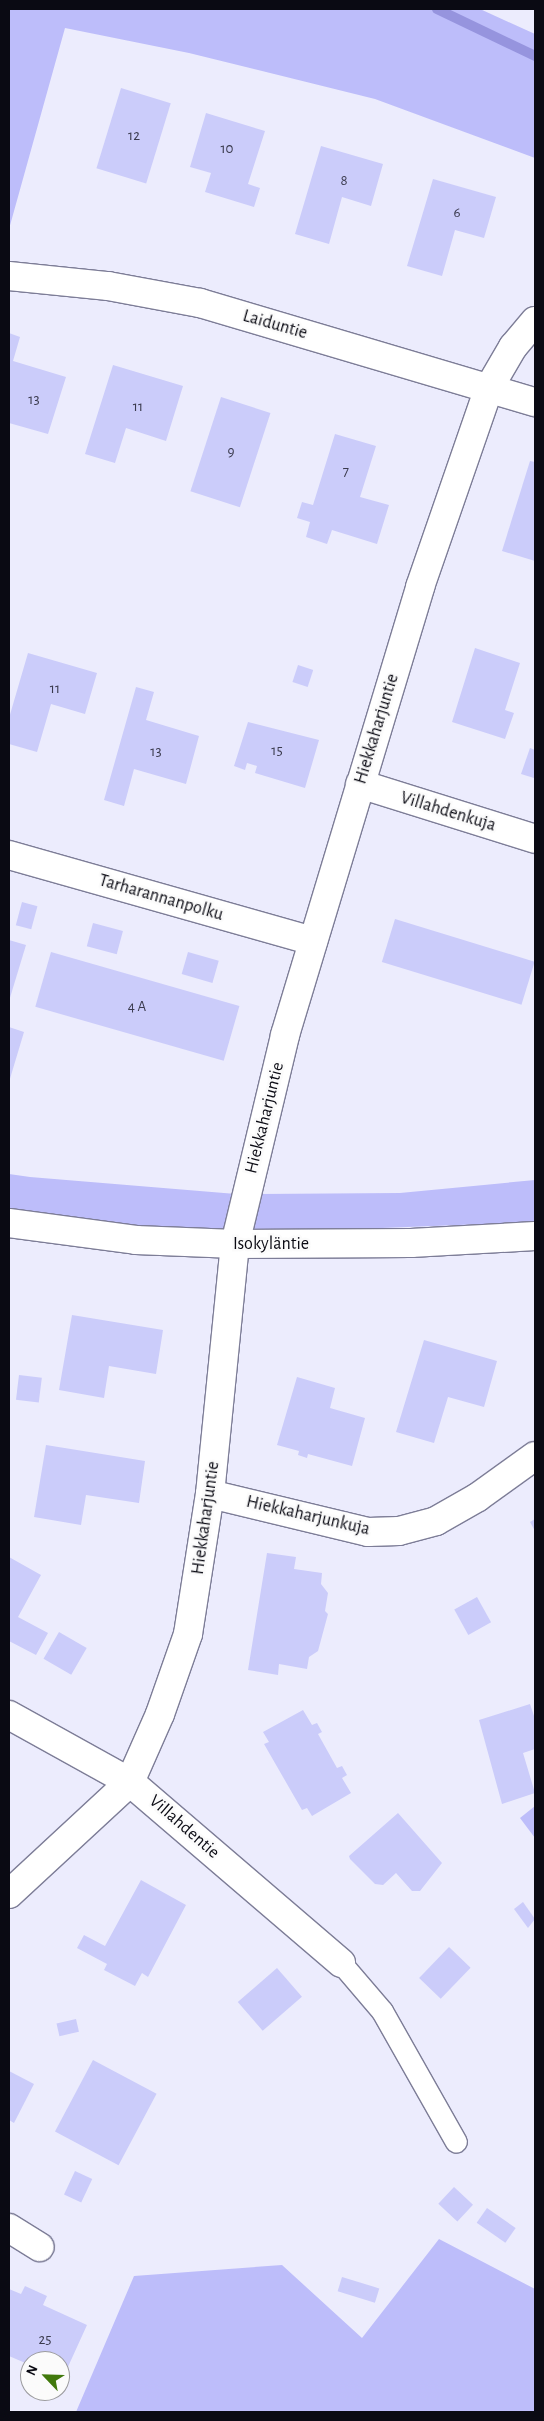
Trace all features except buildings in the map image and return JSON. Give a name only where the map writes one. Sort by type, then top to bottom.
[{"type":"street","name":"Laiduntie","points":[[9,276],[108,286],[200,303],[535,402]]},
{"type":"street","name":"Hiekkaharjuntie","points":[[9,1894],[130,1782],[160,1714],[188,1634],[210,1494],[235,1244],[285,1035],[420,587],[489,388],[513,346],[535,321]]},
{"type":"street","name":"Villahdenkuja","points":[[360,784],[535,839]]},
{"type":"street","name":"Tarharannanpolku","points":[[9,855],[313,941]]},
{"type":"street","name":"Isokyläntie","points":[[9,1223],[136,1240],[235,1244],[410,1243],[535,1236]]},
{"type":"street","name":"Hiekkaharjunkuja","points":[[210,1494],[368,1532],[399,1531],[436,1521],[478,1497],[535,1456]]},
{"type":"street","name":"Villahdentie","points":[[9,1715],[130,1782],[341,1964]]},
{"type":"street","points":[[9,2228],[39,2247]]},
{"type":"lane","points":[[341,1964],[382,2011],[456,2142]]},
{"type":"shaded area","points":[[9,9],[480,9],[535,34],[535,158],[375,99],[189,53],[65,28],[9,229]]},
{"type":"shaded area","points":[[9,1174],[236,1194],[227,1231],[138,1226],[9,1211]]},
{"type":"shaded area","points":[[535,1180],[535,1222],[251,1233],[258,1194],[400,1193]]},
{"type":"shaded area","points":[[535,1806],[535,1838],[520,1818]]},
{"type":"shaded area","points":[[439,2239],[535,2289],[535,2412],[76,2412],[134,2276],[282,2265],[362,2338]]},
{"type":"waterway","points":[[437,9],[535,56]]}]
